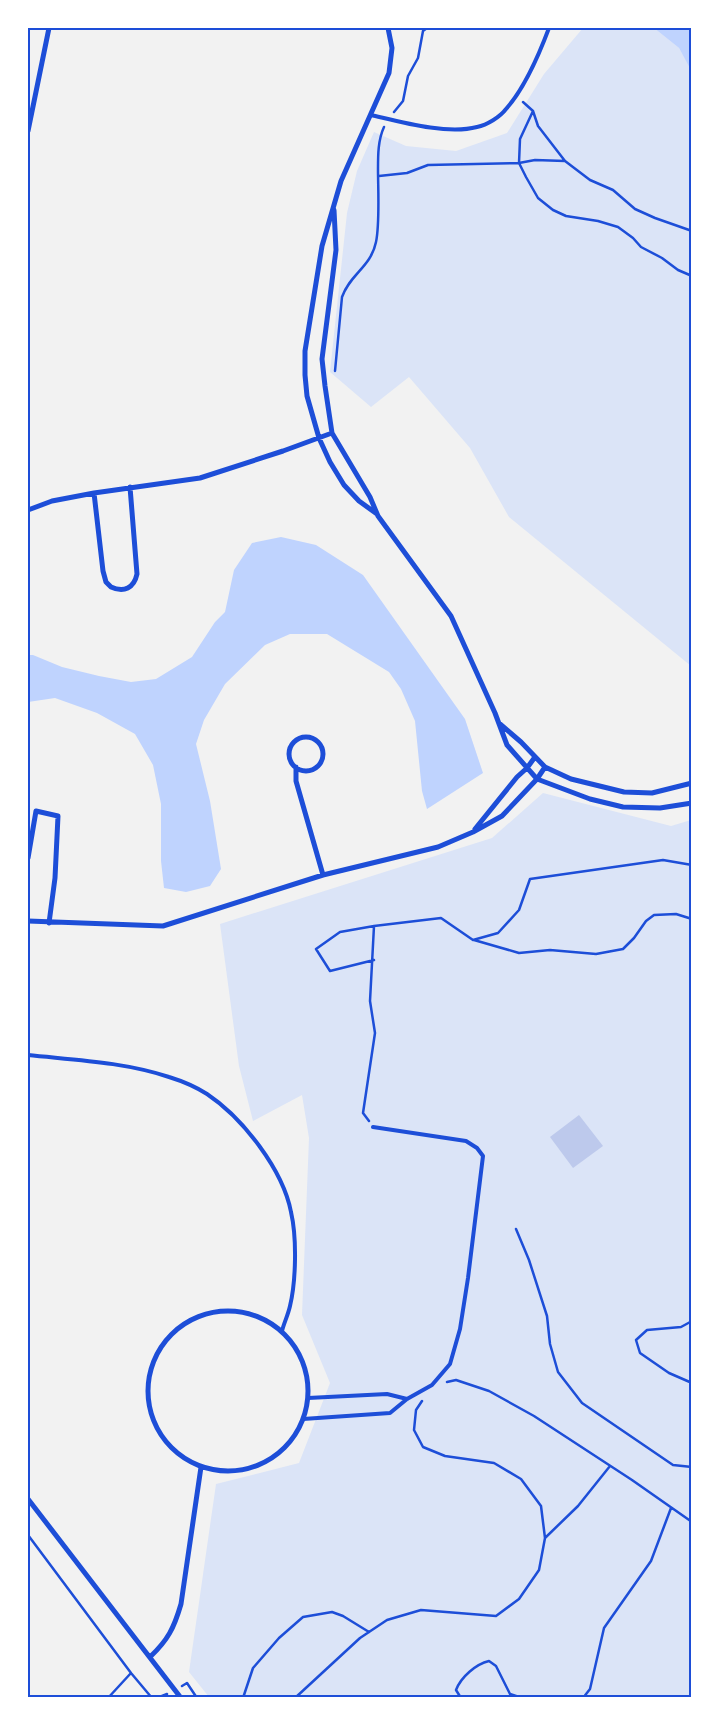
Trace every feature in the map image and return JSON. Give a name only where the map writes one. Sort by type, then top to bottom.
[{"type":"street","points":[[28,131],[49,28]]},
{"type":"street","points":[[378,516],[359,501],[344,485],[330,462],[318,438],[307,396],[304,375],[305,351],[322,246],[341,181],[389,73],[392,48],[388,28]]},
{"type":"street","points":[[334,210],[336,250],[322,359],[332,432],[370,497],[378,516],[451,616],[507,745],[537,779],[590,799],[623,807],[660,808],[692,804]]},
{"type":"street","points":[[28,510],[52,501],[94,493],[200,478],[283,452],[332,432]]},
{"type":"street","points":[[94,493],[103,571],[106,582],[111,587],[122,590],[130,587],[135,582],[137,574],[130,487]]},
{"type":"street","points":[[499,723],[545,767],[571,779],[624,792],[652,793],[692,783]]},
{"type":"street","points":[[296,767],[307,771],[318,766],[323,756],[321,745],[317,741],[301,737],[293,743],[289,753],[290,759],[296,767],[296,780],[324,875]]},
{"type":"street","points":[[473,832],[535,757]]},
{"type":"street","points":[[28,921],[163,926],[324,875],[438,848],[502,816],[537,779],[545,767]]},
{"type":"street","points":[[28,858],[36,811],[58,816],[55,878],[49,923]]},
{"type":"street","points":[[235,1311],[260,1318],[282,1331],[297,1350],[306,1373],[308,1398],[303,1419],[290,1443],[272,1459],[249,1469],[225,1472],[201,1467],[179,1455],[161,1436],[151,1412],[148,1387],[154,1362],[158,1354],[167,1340],[186,1323],[210,1313],[235,1311]]},
{"type":"street","points":[[150,1657],[168,1638],[176,1624],[181,1604],[201,1467]]},
{"type":"street","points":[[28,1499],[181,1698]]},
{"type":"lane","points":[[370,115],[449,130],[477,127],[492,120],[505,111],[516,95],[549,28]]},
{"type":"lane","points":[[28,1055],[144,1069],[171,1078],[207,1094],[234,1116],[265,1156],[283,1187],[291,1211],[295,1236],[293,1278],[290,1306],[282,1331]]},
{"type":"lane","points":[[303,1419],[390,1413],[407,1399],[432,1386],[450,1364],[460,1329],[483,1156],[477,1148],[466,1141],[373,1127]]},
{"type":"lane","points":[[308,1398],[387,1394],[407,1399]]},
{"type":"path","points":[[335,371],[342,297],[346,287],[372,256],[376,239],[378,150],[381,133],[388,119],[403,101],[408,76],[418,58],[423,31],[427,28]]},
{"type":"path","points":[[516,95],[533,111],[538,126],[566,161],[590,180],[613,190],[635,209],[654,218],[692,231]]},
{"type":"path","points":[[533,111],[520,139],[519,163],[538,198],[553,210],[566,216],[598,221],[618,227],[633,238],[641,247],[662,258],[678,270],[692,276]]},
{"type":"path","points":[[378,176],[407,173],[428,165],[519,163],[535,160],[566,161]]},
{"type":"path","points":[[473,940],[498,933],[519,910],[530,879],[663,860],[692,865]]},
{"type":"path","points":[[373,960],[330,971],[316,949],[340,932],[441,918],[473,940],[519,953],[550,950],[596,954],[623,949],[634,938],[646,921],[654,915],[676,914],[692,919]]},
{"type":"path","points":[[373,1127],[363,1113],[375,1033],[370,1001],[374,926]]},
{"type":"path","points":[[516,1228],[529,1260],[547,1316],[550,1344],[558,1372],[582,1403],[673,1464],[692,1468]]},
{"type":"path","points":[[692,1320],[681,1327],[647,1330],[636,1340],[640,1353],[669,1373],[692,1384]]},
{"type":"path","points":[[295,1698],[360,1638],[387,1620],[421,1610],[496,1616],[519,1599],[539,1570],[546,1538],[541,1506],[521,1480],[494,1463],[445,1456],[423,1447],[414,1430],[416,1410],[432,1386],[456,1380],[489,1391],[534,1416],[691,1521]]},
{"type":"path","points":[[546,1538],[578,1506],[610,1466]]},
{"type":"path","points":[[582,1698],[590,1689],[604,1628],[651,1561],[671,1508]]},
{"type":"path","points":[[28,1535],[131,1673],[152,1698]]},
{"type":"path","points":[[243,1698],[253,1668],[279,1638],[303,1617],[332,1612],[343,1616],[369,1632]]},
{"type":"path","points":[[461,1698],[456,1690],[460,1681],[482,1663],[489,1661],[496,1666],[510,1694],[522,1698]]},
{"type":"path","points":[[108,1698],[131,1673]]},
{"type":"shaded area","points":[[583,28],[654,28],[679,48],[692,70],[691,666],[509,517],[470,448],[409,377],[371,407],[330,372],[347,213],[357,171],[374,132],[406,146],[456,151],[507,133],[544,74]]},
{"type":"shaded area","points":[[543,793],[671,826],[691,820],[691,1697],[209,1697],[189,1672],[216,1484],[299,1463],[330,1383],[302,1315],[309,1138],[302,1095],[253,1121],[239,1066],[220,924],[492,838]]},
{"type":"water","points":[[654,28],[691,28],[691,70],[679,48]]},
{"type":"water","points":[[281,537],[316,545],[363,575],[465,719],[483,773],[427,809],[422,791],[415,721],[401,689],[389,672],[327,634],[290,634],[265,645],[225,684],[204,720],[196,744],[210,801],[221,869],[210,886],[186,892],[164,888],[161,861],[161,804],[153,765],[135,734],[97,713],[55,698],[28,702],[28,655],[33,655],[62,667],[131,682],[156,679],[192,657],[215,622],[225,612],[234,570],[252,543]]},
{"type":"building","points":[[579,1115],[603,1146],[573,1168],[550,1137]]}]
